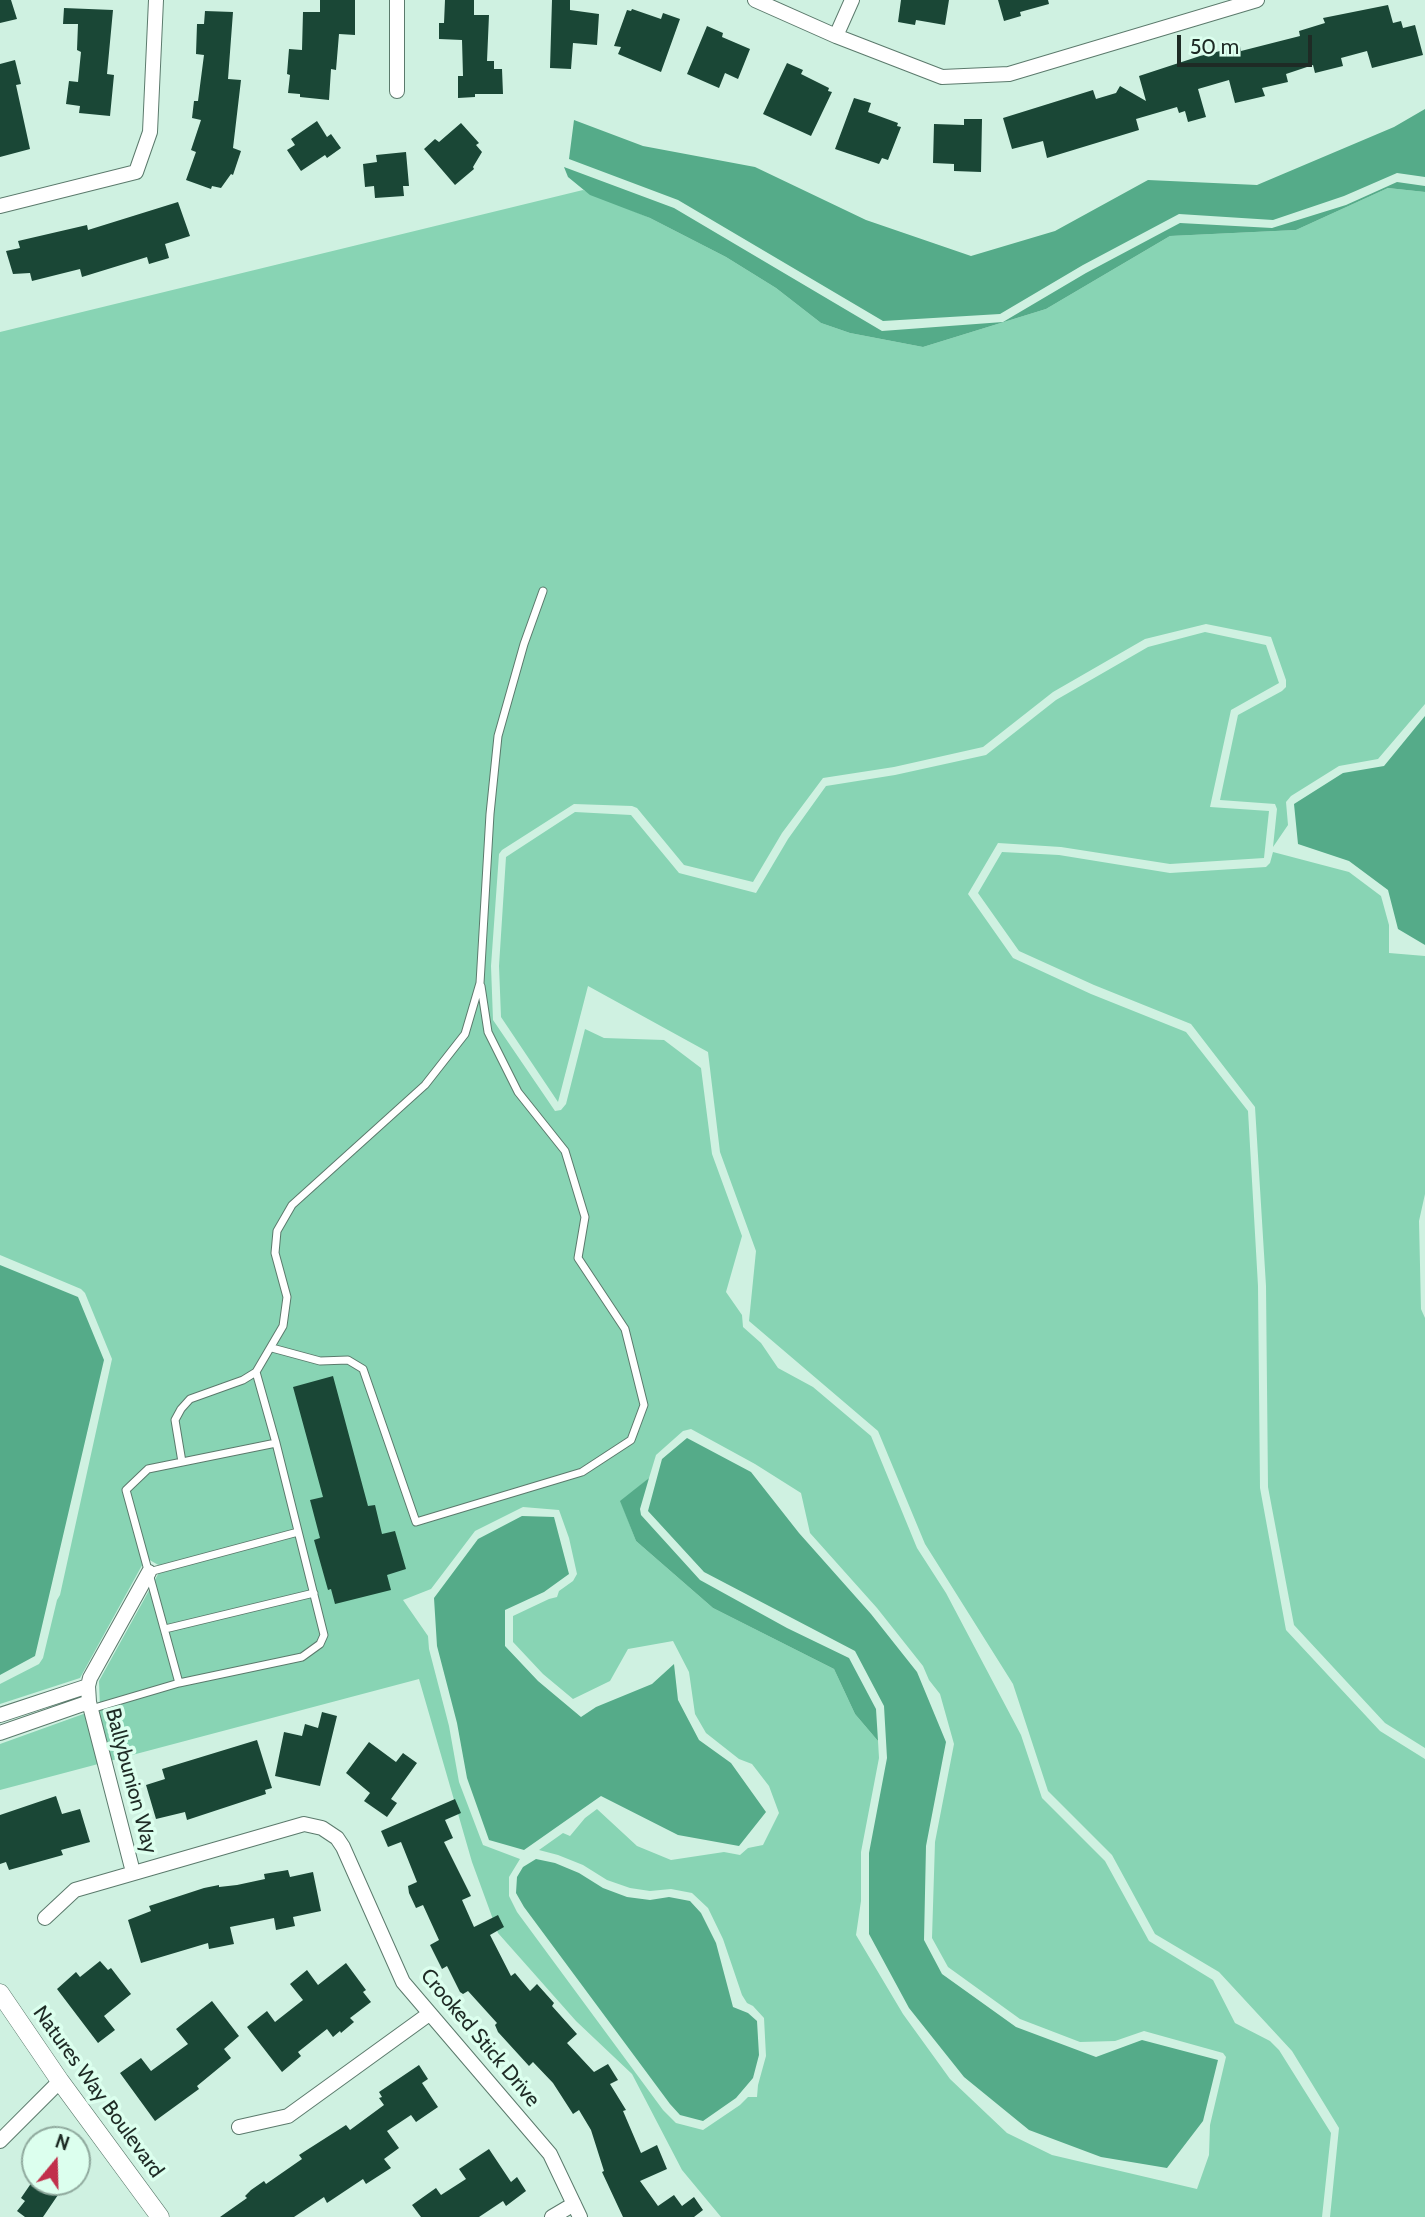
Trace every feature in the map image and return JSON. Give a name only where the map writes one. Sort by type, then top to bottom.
[{"type":"street","points":[[0,206],[136,172],[150,132],[156,0]]},
{"type":"street","points":[[397,0],[397,91]]},
{"type":"street","points":[[755,0],[836,36],[942,77],[1009,74],[1257,0]]},
{"type":"street","points":[[836,36],[852,0]]},
{"type":"street","points":[[0,1715],[88,1686],[149,1572]]},
{"type":"street","name":"Ballybunion Way","points":[[88,1686],[90,1705],[133,1872]]},
{"type":"street","points":[[0,1733],[90,1705]]},
{"type":"street","name":"Crooked Stick Drive","points":[[45,1918],[75,1890],[304,1824],[322,1828],[337,1838],[343,1846],[403,1982],[550,2154],[577,2211],[552,2217]]},
{"type":"street","name":"Natures Way Boulevard","points":[[0,1993],[60,2081],[160,2217]]},
{"type":"street","points":[[239,2127],[288,2116],[429,2014]]},
{"type":"street","points":[[0,2141],[60,2081]]},
{"type":"lane","points":[[272,1348],[320,1361],[348,1360],[363,1369],[416,1522],[582,1472],[631,1440],[644,1405],[625,1329],[578,1258],[584,1217],[565,1151],[518,1092],[488,1032],[480,983],[490,814],[498,736],[524,644],[543,591]]},
{"type":"lane","points":[[182,1462],[175,1420],[181,1409],[190,1399],[243,1380],[256,1372],[284,1326],[286,1297],[275,1253],[277,1231],[292,1205],[425,1085],[465,1034],[480,983]]},
{"type":"lane","points":[[90,1705],[302,1657],[320,1644],[324,1635],[256,1372]]},
{"type":"lane","points":[[179,1683],[126,1490],[148,1469],[275,1443]]},
{"type":"lane","points":[[149,1572],[298,1532]]},
{"type":"lane","points":[[165,1629],[314,1593]]},
{"type":"shaded area","points":[[1425,109],[1425,177],[1397,173],[1344,196],[1273,220],[1179,214],[1083,265],[1000,314],[883,321],[678,200],[569,159],[574,120],[643,146],[755,167],[866,220],[971,256],[1055,231],[1148,180],[1257,185],[1394,127]]},
{"type":"shaded area","points":[[564,167],[674,208],[882,331],[1003,322],[1086,273],[1180,223],[1272,228],[1346,205],[1397,182],[1425,186],[1425,192],[1388,188],[1296,230],[1170,236],[1046,309],[923,347],[850,333],[821,323],[776,288],[726,257],[650,218],[590,195],[568,177]]},
{"type":"shaded area","points":[[1388,188],[1425,192],[1425,704],[1378,759],[1339,766],[1291,796],[1286,802],[1288,825],[1273,847],[1277,809],[1275,804],[1220,800],[1238,715],[1282,691],[1286,687],[1286,680],[1271,637],[1206,624],[1145,639],[1053,692],[983,747],[894,767],[823,778],[782,833],[753,882],[684,865],[637,808],[632,806],[574,804],[499,854],[491,966],[493,1020],[555,1111],[561,1110],[566,1104],[585,1029],[604,1038],[664,1040],[701,1068],[712,1154],[742,1236],[726,1292],[742,1315],[743,1327],[761,1343],[778,1368],[813,1387],[871,1436],[917,1548],[946,1593],[1021,1735],[1042,1798],[1105,1861],[1149,1941],[1213,1980],[1235,2023],[1270,2041],[1279,2050],[1331,2133],[1322,2217],[721,2217],[682,2170],[632,2074],[576,2021],[498,1933],[472,1862],[419,1679],[0,1790],[0,1744],[100,1708],[99,1681],[162,1567],[146,1558],[80,1678],[0,1704],[0,1684],[39,1664],[43,1658],[60,1595],[112,1359],[81,1289],[0,1255],[0,332],[583,190],[650,218],[726,257],[776,288],[821,323],[850,333],[923,347],[1046,309],[1170,236],[1296,230]],"holes":[[[691,1429],[801,1493],[810,1533],[877,1608],[923,1666],[929,1680],[940,1694],[954,1744],[935,1842],[932,1938],[948,1967],[1020,2019],[1080,2042],[1115,2041],[1144,2031],[1223,2053],[1226,2057],[1210,2125],[1209,2155],[1197,2189],[1052,2155],[1007,2133],[950,2079],[903,2014],[856,1935],[861,1901],[861,1852],[879,1758],[878,1741],[855,1714],[834,1669],[713,1608],[636,1541],[621,1502],[649,1478],[656,1455],[683,1431]],[[523,1507],[559,1510],[577,1574],[573,1581],[559,1591],[557,1597],[513,1616],[513,1642],[543,1674],[573,1699],[610,1681],[628,1649],[673,1641],[689,1672],[695,1714],[706,1733],[739,1759],[752,1764],[769,1786],[779,1813],[763,1845],[748,1848],[740,1855],[724,1852],[671,1860],[637,1846],[597,1809],[585,1818],[570,1836],[563,1833],[539,1850],[583,1865],[607,1880],[630,1888],[650,1891],[671,1889],[692,1893],[708,1908],[723,1939],[742,1995],[764,2018],[766,2056],[757,2097],[748,2097],[703,2130],[676,2123],[663,2110],[517,1912],[509,1896],[509,1877],[520,1859],[483,1845],[459,1782],[428,1636],[403,1600],[431,1589],[475,1531]]]},
{"type":"shaded area","points":[[1205,632],[1266,645],[1279,683],[1231,710],[1210,807],[1269,811],[1264,858],[1170,864],[1061,847],[998,843],[968,894],[1013,958],[1091,994],[1186,1032],[1248,1111],[1258,1286],[1260,1488],[1286,1630],[1380,1731],[1425,1759],[1425,2217],[1330,2217],[1339,2128],[1292,2051],[1219,1972],[1155,1934],[1112,1855],[1048,1791],[1013,1684],[925,1544],[878,1431],[749,1321],[756,1251],[720,1152],[708,1052],[588,986],[558,1102],[501,1017],[499,966],[506,857],[575,812],[631,815],[679,873],[756,893],[788,839],[826,786],[895,775],[986,755],[1056,700],[1148,647]]},
{"type":"shaded area","points":[[1425,716],[1425,945],[1398,929],[1388,890],[1349,861],[1298,844],[1294,804],[1343,773],[1384,766]]},
{"type":"shaded area","points":[[1002,852],[1059,855],[1170,873],[1266,867],[1273,852],[1349,872],[1381,896],[1389,925],[1389,953],[1425,956],[1425,1194],[1419,1221],[1421,1309],[1425,1318],[1425,1748],[1385,1723],[1294,1625],[1268,1487],[1266,1286],[1255,1107],[1191,1024],[1019,951],[978,893]]},
{"type":"shaded area","points":[[0,1265],[78,1297],[104,1360],[35,1656],[0,1675]]},
{"type":"shaded area","points":[[687,1438],[751,1472],[917,1672],[946,1742],[926,1846],[924,1940],[942,1974],[1016,2027],[1096,2057],[1142,2040],[1218,2060],[1203,2121],[1167,2168],[1101,2157],[1029,2130],[964,2077],[909,2008],[869,1934],[869,1853],[887,1758],[884,1706],[855,1651],[704,1572],[648,1511],[662,1459]]},
{"type":"shaded area","points":[[649,1478],[640,1509],[641,1515],[700,1580],[787,1628],[849,1658],[876,1709],[878,1741],[855,1714],[834,1669],[713,1608],[636,1541],[620,1501]]},
{"type":"shaded area","points":[[522,1516],[554,1517],[569,1574],[544,1592],[505,1610],[505,1646],[538,1681],[581,1717],[596,1707],[652,1684],[674,1664],[678,1700],[699,1740],[731,1763],[766,1812],[739,1846],[678,1835],[601,1796],[524,1850],[489,1840],[467,1778],[457,1723],[437,1646],[434,1598],[478,1539]]},
{"type":"shaded area","points":[[536,1859],[579,1873],[603,1888],[627,1897],[650,1900],[669,1897],[690,1901],[701,1913],[716,1943],[733,2007],[748,2013],[757,2021],[759,2055],[753,2078],[736,2098],[703,2121],[680,2115],[670,2104],[516,1893],[517,1877],[523,1867]]},
{"type":"building","points":[[0,0],[11,0],[17,19],[0,23]]},
{"type":"building","points":[[320,0],[355,0],[355,35],[339,34],[336,70],[331,69],[329,100],[288,93],[289,49],[302,50],[303,12],[320,12]]},
{"type":"building","points":[[445,0],[474,0],[474,15],[489,15],[487,61],[494,61],[494,69],[502,69],[503,94],[475,94],[475,97],[458,98],[458,76],[463,76],[462,40],[439,39],[439,23],[444,23]]},
{"type":"building","points":[[552,0],[570,0],[570,10],[599,14],[597,45],[573,43],[571,69],[550,68]]},
{"type":"building","points":[[901,0],[949,0],[945,25],[916,20],[915,25],[898,22]]},
{"type":"building","points":[[998,0],[1048,0],[1049,4],[1020,12],[1021,16],[1004,21]]},
{"type":"building","points":[[1388,5],[1393,23],[1401,21],[1403,28],[1415,25],[1423,55],[1372,68],[1367,51],[1341,58],[1343,66],[1315,73],[1313,65],[1286,74],[1288,82],[1262,88],[1265,96],[1235,103],[1229,80],[1198,89],[1206,117],[1188,122],[1185,111],[1179,113],[1177,107],[1136,119],[1139,130],[1047,158],[1043,141],[1012,149],[1003,118],[1093,90],[1096,99],[1116,93],[1120,86],[1146,101],[1139,76],[1240,46],[1241,51],[1300,36],[1299,31],[1325,23],[1323,18]]},
{"type":"building","points":[[64,8],[113,10],[107,74],[114,75],[110,116],[79,113],[80,106],[66,104],[69,81],[78,82],[81,52],[77,50],[78,24],[63,24]]},
{"type":"building","points":[[632,9],[661,19],[663,13],[680,19],[661,72],[618,54],[621,47],[614,46],[627,10]]},
{"type":"building","points":[[205,11],[233,12],[228,79],[241,80],[233,148],[241,151],[233,175],[231,174],[221,188],[212,186],[211,189],[186,180],[196,152],[191,150],[201,120],[192,118],[194,101],[198,101],[204,55],[196,54],[197,24],[204,24]]},
{"type":"building","points":[[707,26],[723,33],[722,37],[750,49],[738,79],[725,73],[719,88],[687,74]]},
{"type":"building","points":[[15,60],[21,84],[16,85],[30,149],[0,157],[0,64]]},
{"type":"building","points":[[787,63],[803,70],[801,74],[832,92],[811,136],[763,114]]},
{"type":"building","points":[[854,98],[871,103],[868,112],[898,123],[897,126],[901,127],[888,160],[882,158],[879,164],[835,149]]},
{"type":"building","points":[[964,119],[982,119],[981,172],[954,171],[954,164],[933,163],[934,124],[964,125]]},
{"type":"building","points":[[317,121],[327,137],[331,134],[341,148],[301,171],[287,150],[295,145],[291,139]]},
{"type":"building","points":[[461,123],[479,143],[476,145],[482,152],[474,169],[455,185],[424,149],[435,139],[439,142]]},
{"type":"building","points":[[406,152],[409,186],[403,186],[404,196],[375,198],[374,186],[365,187],[363,164],[377,162],[376,155]]},
{"type":"building","points":[[178,202],[190,236],[165,244],[169,258],[149,264],[147,257],[82,277],[80,269],[32,281],[30,273],[13,274],[6,251],[20,248],[18,241],[87,225],[88,230]]},
{"type":"building","points":[[333,1376],[368,1506],[375,1505],[382,1534],[395,1531],[406,1569],[387,1575],[391,1590],[335,1604],[331,1589],[328,1590],[314,1540],[320,1538],[310,1500],[323,1497],[293,1387]]},
{"type":"building","points":[[322,1712],[337,1716],[320,1786],[275,1776],[284,1732],[302,1736],[305,1724],[318,1728]]},
{"type":"building","points":[[257,1740],[272,1788],[265,1790],[266,1794],[187,1820],[185,1812],[156,1819],[146,1785],[165,1779],[162,1769]]},
{"type":"building","points":[[369,1742],[396,1762],[403,1753],[417,1763],[391,1799],[397,1803],[387,1817],[364,1801],[370,1793],[346,1773]]},
{"type":"building","points":[[56,1796],[62,1814],[80,1809],[90,1842],[61,1850],[63,1855],[9,1870],[6,1862],[0,1864],[0,1815]]},
{"type":"building","points":[[455,1799],[461,1813],[445,1820],[453,1838],[444,1842],[471,1896],[462,1900],[474,1927],[498,1915],[504,1927],[490,1935],[511,1976],[515,1973],[530,1991],[537,1984],[554,2003],[552,2006],[577,2034],[567,2043],[594,2072],[608,2064],[618,2080],[610,2084],[626,2110],[623,2111],[641,2153],[657,2145],[667,2169],[640,2181],[658,2206],[674,2195],[682,2206],[694,2197],[703,2210],[694,2217],[623,2217],[602,2172],[604,2171],[591,2130],[579,2110],[573,2114],[553,2083],[533,2062],[529,2066],[498,2032],[495,2025],[497,2023],[468,1991],[463,1994],[460,1992],[447,1966],[442,1969],[430,1945],[439,1940],[423,1905],[416,1908],[409,1893],[408,1886],[417,1882],[401,1842],[388,1847],[381,1831]]},
{"type":"building","points":[[288,1870],[290,1877],[313,1872],[321,1911],[293,1917],[295,1926],[276,1930],[274,1918],[230,1927],[234,1944],[209,1949],[208,1943],[141,1963],[128,1920],[151,1911],[149,1906],[204,1888],[265,1879],[264,1874]]},
{"type":"building","points":[[100,1961],[108,1970],[111,1968],[131,1994],[104,2016],[115,2030],[98,2043],[57,1989],[76,1972],[80,1977]]},
{"type":"building","points":[[346,1963],[366,1990],[363,1992],[371,2002],[350,2018],[354,2022],[341,2033],[340,2031],[333,2037],[327,2029],[298,2052],[301,2056],[282,2072],[247,2027],[267,2011],[275,2022],[303,2000],[290,1984],[307,1970],[318,1985]]},
{"type":"building","points":[[212,2001],[239,2036],[224,2049],[231,2058],[197,2086],[199,2089],[155,2121],[120,2073],[141,2058],[151,2071],[188,2044],[176,2029]]},
{"type":"building","points":[[419,2065],[428,2079],[422,2083],[438,2107],[416,2122],[411,2115],[387,2131],[399,2148],[384,2159],[391,2168],[366,2184],[363,2179],[327,2203],[324,2197],[294,2217],[220,2217],[247,2198],[245,2196],[251,2190],[264,2181],[266,2184],[302,2159],[299,2155],[346,2125],[350,2130],[384,2105],[379,2098],[382,2097],[379,2092]]},
{"type":"building","points":[[489,2149],[511,2182],[517,2177],[526,2191],[506,2206],[503,2201],[479,2217],[421,2217],[412,2205],[436,2188],[441,2195],[466,2179],[459,2169]]},
{"type":"building","points":[[57,2196],[43,2217],[25,2217],[17,2211],[25,2201],[21,2198]]}]
